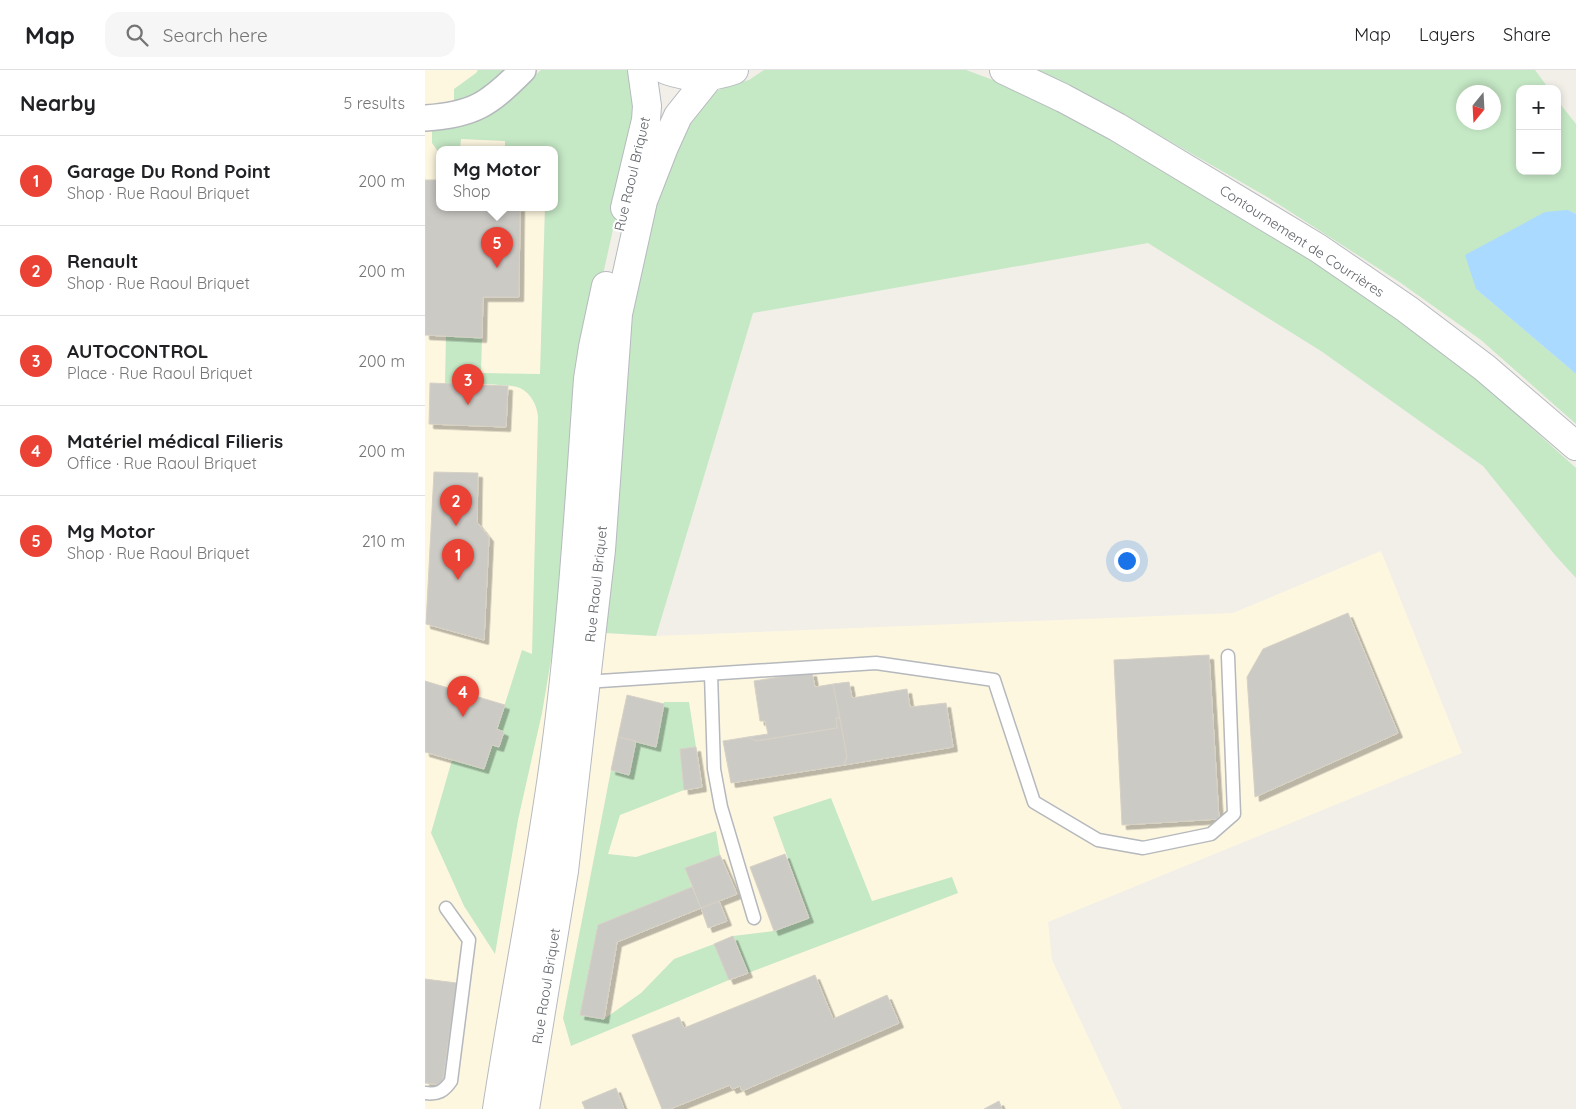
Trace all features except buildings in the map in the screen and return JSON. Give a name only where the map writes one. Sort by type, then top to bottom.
[{"type":"street","points":[[425,118],[453,115],[473,110],[503,89],[523,70]]},
{"type":"street","name":"Rue Raoul Briquet","points":[[497,1109],[541,857],[555,753],[568,642],[588,379],[602,304],[646,120],[647,106],[642,70]]},
{"type":"street","points":[[666,70],[685,75],[722,73]]},
{"type":"street","name":"Contournement de Courrières","points":[[1005,70],[1117,127],[1318,248],[1407,309],[1485,368],[1576,446]]},
{"type":"street","name":"Rue Raoul Briquet","points":[[525,1109],[565,871],[601,550],[618,314],[643,201],[664,147],[679,116],[722,73]]},
{"type":"street","points":[[478,1109],[486,1096],[491,1075],[507,1045]]},
{"type":"lane","points":[[568,642],[579,653],[577,676],[585,682],[876,663],[994,680],[1034,802],[1098,840],[1143,848],[1211,834],[1234,814],[1228,656]]},
{"type":"lane","points":[[711,674],[714,768],[721,807],[754,918]]},
{"type":"lane","points":[[425,1093],[438,1094],[451,1081],[469,940],[446,908]]},
{"type":"shaded area","points":[[425,70],[534,70],[537,146],[436,146],[436,211],[545,211],[533,629],[656,636],[1233,613],[1381,551],[1462,753],[1048,922],[1052,960],[1122,1109],[425,1109]]},
{"type":"green space","points":[[478,70],[504,70],[478,95],[454,104],[454,89]]},
{"type":"green space","points":[[541,70],[627,70],[633,82],[637,121],[598,297],[577,375],[554,642],[542,713],[518,820],[495,954],[464,906],[431,833],[452,760],[484,769],[492,745],[499,747],[504,732],[497,729],[522,650],[532,654],[538,417],[533,401],[520,388],[514,386],[445,384],[446,336],[482,338],[481,373],[540,374],[545,211],[558,211],[558,146],[505,146],[505,141],[461,139],[460,146],[436,146],[436,149],[432,143],[432,129],[449,127],[479,118],[517,92]]},
{"type":"green space","points":[[764,70],[966,70],[1001,83],[1090,128],[1309,259],[1468,371],[1576,468],[1576,578],[1483,466],[1321,351],[1148,243],[753,313],[656,636],[606,633],[614,487],[623,375],[643,227],[681,130],[710,94],[730,85],[749,80]]},
{"type":"green space","points":[[1038,70],[1535,70],[1546,85],[1516,85],[1516,175],[1561,175],[1561,105],[1576,124],[1576,214],[1568,210],[1476,289],[1576,374],[1576,424],[1481,340],[1398,281],[1269,198],[1105,104]]},
{"type":"green space","points":[[664,702],[689,702],[696,747],[680,749],[684,790],[620,815],[608,854],[636,857],[716,831],[720,855],[685,868],[692,887],[598,925],[580,1015],[604,1019],[641,993],[674,959],[714,944],[729,980],[571,1046],[563,1018],[611,770],[629,774],[636,741],[656,746]]},
{"type":"green space","points":[[831,798],[872,901],[952,877],[958,893],[748,973],[733,936],[774,931],[809,918],[773,817]]},
{"type":"water","points":[[1568,210],[1576,214],[1576,374],[1476,289],[1465,255],[1545,212]]},
{"type":"place","name":"Mg Motor","points":[[497,268]]},
{"type":"place","name":"AUTOCONTROL","points":[[468,405]]},
{"type":"place","name":"Renault","points":[[456,526]]},
{"type":"place","name":"Garage Du Rond Point","points":[[458,580]]},
{"type":"place","name":"Matériel médical Filieris","points":[[463,717]]}]
